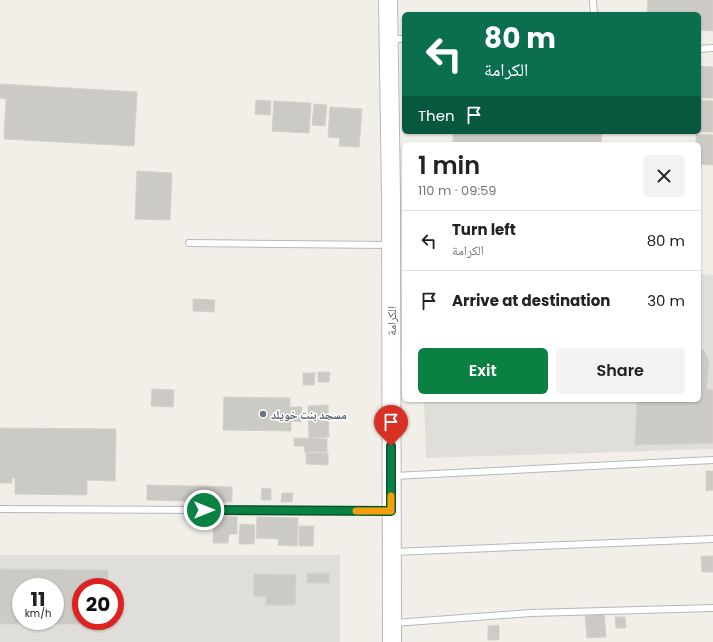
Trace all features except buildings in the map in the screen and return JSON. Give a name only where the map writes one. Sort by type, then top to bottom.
[{"type":"main road","name":"الكرامة","points":[[388,0],[396,39],[391,245],[392,642]]},
{"type":"lane","points":[[593,0],[594,12]]},
{"type":"lane","points":[[701,49],[713,48]]},
{"type":"lane","points":[[189,243],[391,245]]},
{"type":"lane","points":[[391,476],[713,460]]},
{"type":"lane","points":[[0,508],[391,511]]},
{"type":"lane","points":[[392,552],[713,539]]},
{"type":"lane","points":[[392,624],[531,613],[713,608]]},
{"type":"shaded area","points":[[701,274],[713,275],[713,449],[426,458],[424,402],[701,402]]},
{"type":"shaded area","points":[[0,555],[340,555],[340,642],[0,642]]},
{"type":"slow traffic","points":[[356,511],[391,511],[391,496]]},
{"type":"place","name":"مسجد بنت خويلد","points":[[263,414]]},
{"type":"route","points":[[204,510],[391,511],[391,446]]}]
